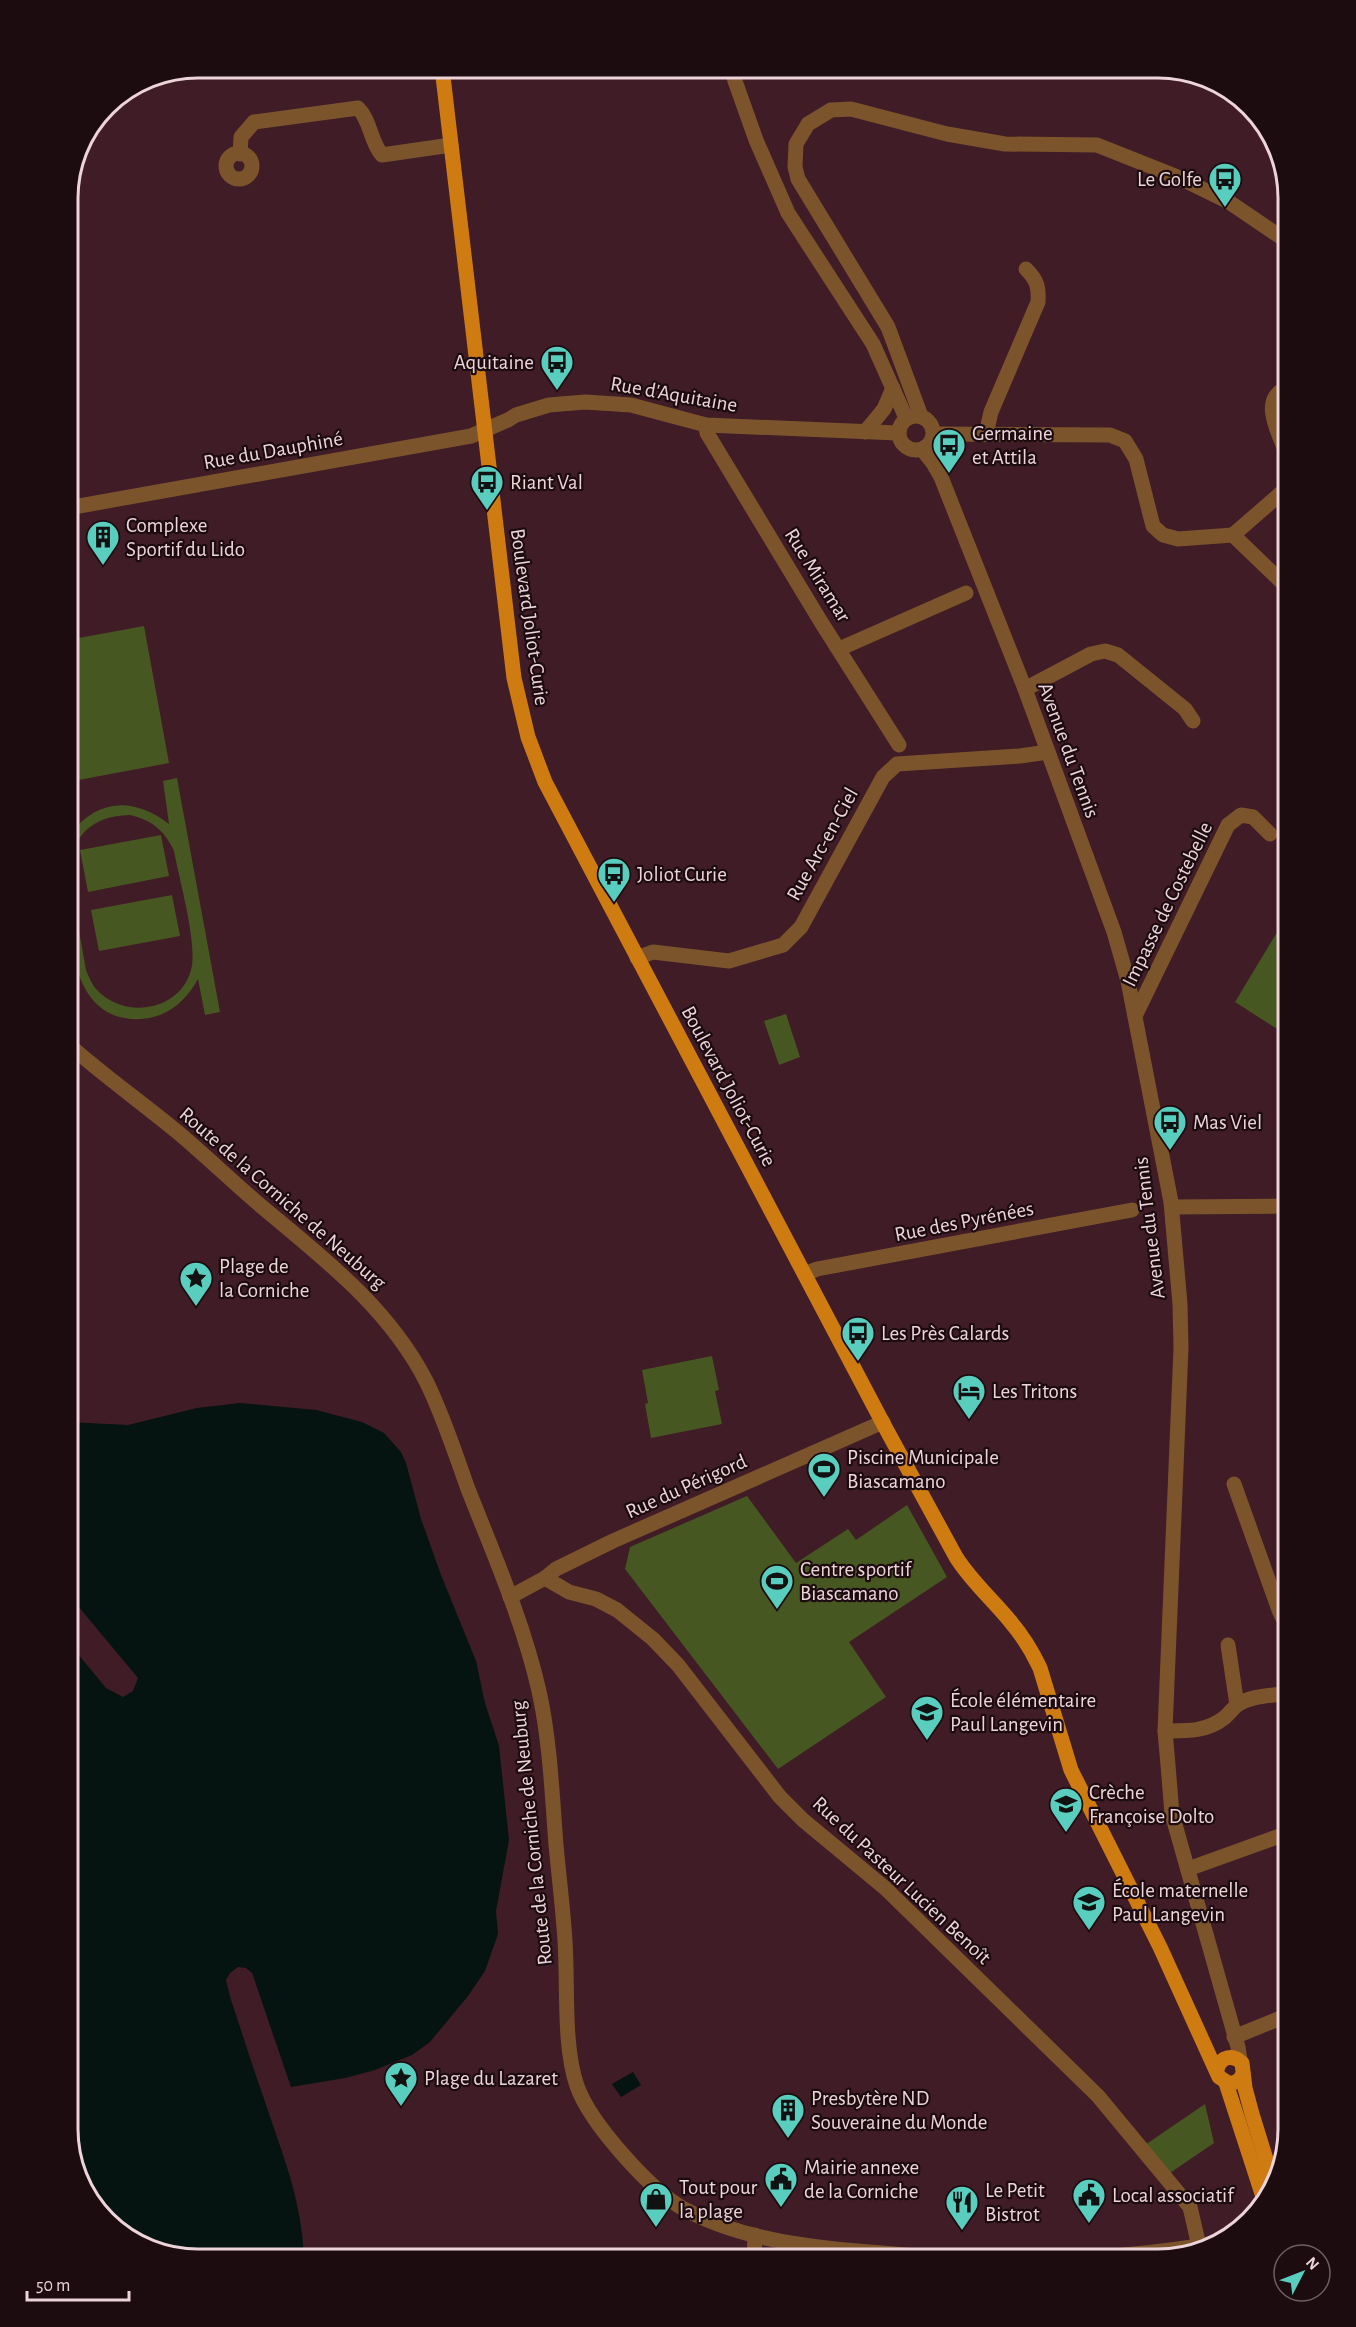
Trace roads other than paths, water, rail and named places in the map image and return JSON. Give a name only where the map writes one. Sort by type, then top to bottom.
[{"type":"main road","name":"Boulevard Joliot-Curie","points":[[443,78],[514,678],[528,737],[545,782],[883,1422],[965,1572],[1008,1619],[1034,1655],[1043,1677],[1071,1770],[1160,1947],[1206,2048],[1231,2064]]},
{"type":"main road","points":[[1231,2064],[1220,2077],[1226,2083],[1261,2191]]},
{"type":"main road","name":"Avenue du Tennis","points":[[1231,2064],[1252,2114],[1270,2172]]},
{"type":"street","points":[[734,78],[756,140],[788,213],[873,344],[893,388],[914,417],[930,423],[934,434],[932,440],[922,449],[908,448],[901,442],[898,433],[902,422],[914,417]]},
{"type":"street","points":[[240,154],[241,137],[254,122],[358,108],[365,114],[377,149],[382,155],[451,145]]},
{"type":"street","points":[[914,417],[888,327],[798,179],[795,166],[796,144],[808,124],[831,110],[850,109],[947,134],[1005,144],[1097,145],[1180,178],[1232,204],[1278,235]]},
{"type":"street","points":[[986,434],[991,412],[1038,302],[1039,288],[1035,278],[1026,269]]},
{"type":"street","points":[[865,432],[884,409],[893,388]]},
{"type":"street","points":[[1278,393],[1273,402],[1273,414],[1278,428]]},
{"type":"street","name":"Rue d'Aquitaine","points":[[484,431],[527,411],[549,405],[585,402],[631,405],[706,425],[898,433]]},
{"type":"street","name":"Rue Miramar","points":[[706,425],[707,433],[899,746]]},
{"type":"street","name":"Rue du Dauphiné","points":[[78,506],[471,436],[484,431]]},
{"type":"street","points":[[934,434],[1110,435],[1125,441],[1136,459],[1153,526],[1163,535],[1178,540],[1233,535],[1278,496]]},
{"type":"street","name":"Avenue du Tennis","points":[[922,449],[941,477],[1025,689],[1114,932],[1128,981],[1172,1207],[1180,1304],[1181,1348],[1165,1731],[1172,1814],[1238,2047],[1231,2064]]},
{"type":"street","points":[[1233,535],[1278,578]]},
{"type":"street","points":[[839,649],[966,593]]},
{"type":"street","points":[[1025,689],[1091,654],[1105,651],[1118,655],[1185,709],[1193,722]]},
{"type":"street","name":"Rue Arc-en-Ciel","points":[[637,958],[653,952],[729,961],[783,945],[801,927],[883,777],[897,764],[1048,752]]},
{"type":"street","name":"Impasse de Costebelle","points":[[1135,1016],[1228,825],[1241,815],[1253,817],[1270,834]]},
{"type":"street","name":"Route de la Corniche de Neuburg","points":[[78,1052],[180,1134],[261,1206],[305,1241],[379,1310],[400,1337],[428,1384],[510,1597],[538,1688],[546,1730],[565,1943],[567,2012],[573,2073],[579,2092],[599,2124],[638,2170],[660,2192],[680,2207],[717,2224],[756,2235],[825,2249]]},
{"type":"street","points":[[1172,1207],[1278,1206]]},
{"type":"street","name":"Rue des Pyrénées","points":[[805,1274],[817,1269],[1132,1210]]},
{"type":"street","name":"Rue du Périgord","points":[[510,1597],[545,1578],[556,1569],[613,1540],[883,1422]]},
{"type":"street","points":[[1234,1484],[1278,1607]]},
{"type":"street","name":"Rue du Pasteur Lucien Benoît","points":[[545,1578],[569,1592],[596,1599],[617,1610],[652,1639],[678,1665],[780,1797],[803,1820],[885,1888],[1098,2096],[1190,2207],[1198,2242]]},
{"type":"street","points":[[1228,1645],[1237,1705]]},
{"type":"street","points":[[1165,1731],[1194,1731],[1205,1728],[1221,1721],[1237,1705],[1250,1699],[1278,1695]]},
{"type":"street","points":[[1188,1869],[1278,1837]]},
{"type":"street","points":[[1234,2037],[1278,2019]]},
{"type":"street","points":[[755,2249],[756,2235]]},
{"type":"place","name":"Le Golfe","points":[[1225,208]]},
{"type":"place","name":"Aquitaine","points":[[557,391]]},
{"type":"place","name":"Germaine et Attila","points":[[949,474]]},
{"type":"place","name":"Riant Val","points":[[487,511]]},
{"type":"place","name":"Complexe Sportif du Lido","points":[[103,566]]},
{"type":"place","name":"Joliot Curie","points":[[614,903]]},
{"type":"place","name":"Mas Viel","points":[[1170,1151]]},
{"type":"place","name":"Plage de la Corniche","points":[[196,1307]]},
{"type":"place","name":"Les Près Calards","points":[[858,1362]]},
{"type":"place","name":"Les Tritons","points":[[969,1420]]},
{"type":"place","name":"Piscine Municipale Biascamano","points":[[824,1498]]},
{"type":"place","name":"Centre sportif Biascamano","points":[[777,1610]]},
{"type":"place","name":"École élémentaire Paul Langevin","points":[[927,1741]]},
{"type":"place","name":"Crèche Françoise Dolto","points":[[1066,1833]]},
{"type":"place","name":"École maternelle Paul Langevin","points":[[1089,1931]]},
{"type":"place","name":"Plage du Lazaret","points":[[401,2107]]},
{"type":"place","name":"Presbytère ND Souveraine du Monde","points":[[788,2139]]},
{"type":"place","name":"Mairie annexe de la Corniche","points":[[781,2208]]},
{"type":"place","name":"Local associatif","points":[[1089,2224]]},
{"type":"place","name":"Tout pour la plage","points":[[656,2228]]},
{"type":"place","name":"Le Petit Bistrot","points":[[962,2231]]}]
